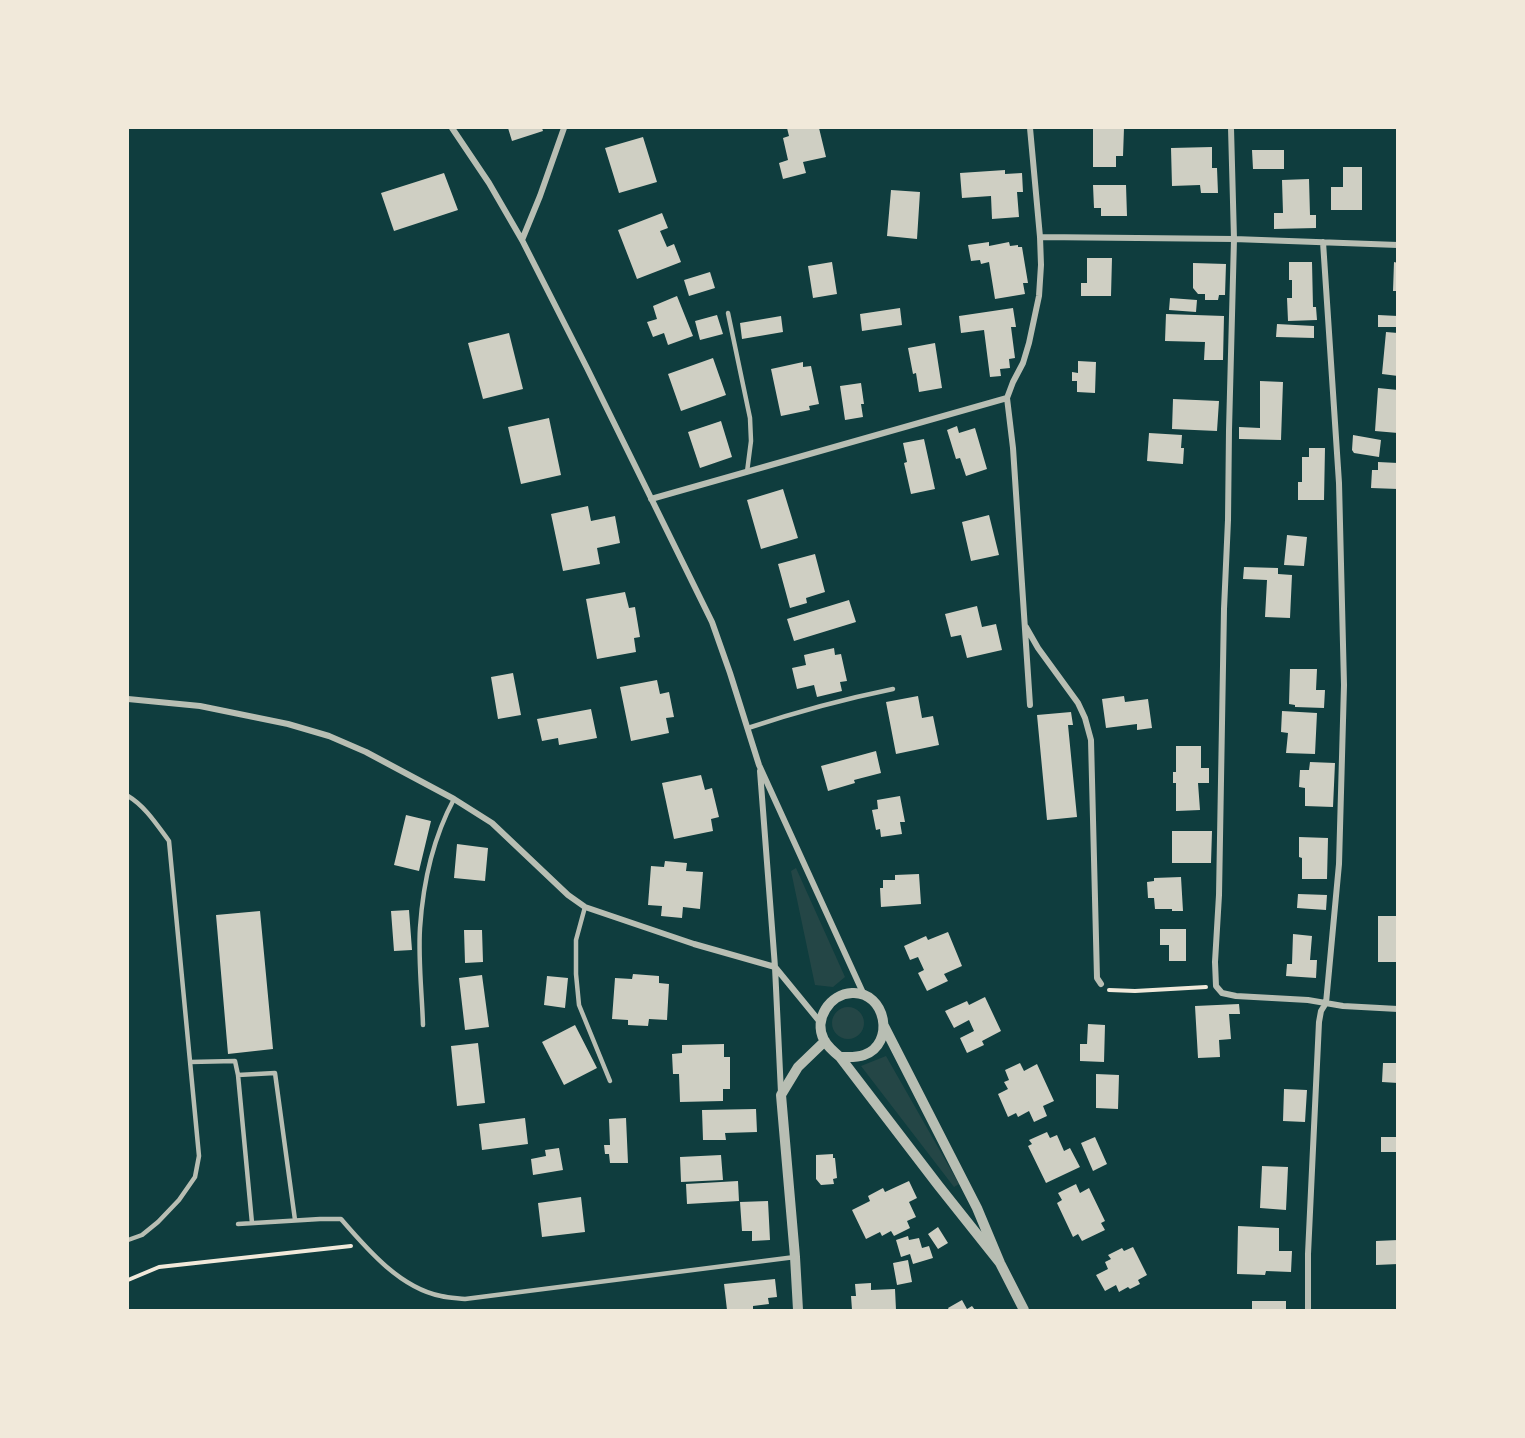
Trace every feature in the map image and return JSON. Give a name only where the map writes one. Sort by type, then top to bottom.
[{"type":"street","points":[[452,128],[489,183],[522,240],[712,622],[759,765],[864,995]]},
{"type":"street","points":[[522,240],[564,128]]},
{"type":"street","points":[[1030,128],[1040,237],[1039,296],[1023,363],[1012,382],[1007,398],[1013,448],[1030,705]]},
{"type":"street","points":[[1231,128],[1234,239],[1216,986],[1222,993],[1236,996],[1398,1009]]},
{"type":"street","points":[[1040,237],[1234,239],[1398,245]]},
{"type":"street","points":[[1308,1311],[1308,1254],[1319,1022],[1321,1011],[1326,1003],[1339,864],[1344,685],[1339,483],[1323,242]]},
{"type":"street","points":[[651,499],[1007,398]]},
{"type":"street","points":[[1025,626],[1078,703],[1091,740],[1097,978],[1101,984]]},
{"type":"street","points":[[128,699],[200,706],[288,724],[329,736],[366,752],[454,799],[492,823],[568,895],[585,908],[694,944],[775,967],[820,1023]]},
{"type":"street","points":[[759,765],[798,1311]]},
{"type":"street","points":[[1000,1263],[840,1057],[825,1041],[820,1023],[828,1004],[833,1000],[843,994],[854,992],[874,1002],[881,1011],[884,1026],[977,1208],[1000,1263],[1024,1311]]},
{"type":"street","points":[[840,1057],[854,1057],[871,1051],[881,1040],[884,1026]]},
{"type":"street","points":[[781,1095],[798,1067],[825,1041]]},
{"type":"lane","points":[[728,313],[750,418],[751,441],[747,472]]},
{"type":"lane","points":[[748,728],[835,701],[893,689]]},
{"type":"lane","points":[[128,796],[137,802],[169,841],[199,1156],[195,1177],[179,1200],[142,1235],[128,1240]]},
{"type":"lane","points":[[423,1025],[420,964],[423,899],[430,859],[444,818],[454,799]]},
{"type":"lane","points":[[585,908],[576,940],[579,1005],[610,1081]]},
{"type":"lane","points":[[190,1062],[236,1062],[252,1223]]},
{"type":"lane","points":[[238,1075],[275,1073],[295,1221]]},
{"type":"lane","points":[[238,1224],[341,1219],[390,1269],[415,1286],[440,1296],[465,1299],[795,1257]]},
{"type":"path","points":[[1101,984],[1108,989],[1120,991],[1216,986]]},
{"type":"path","points":[[128,1280],[159,1267],[364,1245]]},
{"type":"shaded area","points":[[796,868],[845,977],[833,987],[815,985],[791,871]]},
{"type":"shaded area","points":[[848,1007],[859,1012],[864,1023],[859,1034],[848,1039],[837,1034],[832,1023],[837,1012]]},
{"type":"shaded area","points":[[886,1056],[959,1184],[954,1187],[861,1066]]},
{"type":"building","points":[[508,128],[542,128],[543,131],[512,141]]},
{"type":"building","points":[[787,128],[819,128],[826,157],[803,162],[806,173],[783,179],[779,163],[788,160],[783,138],[789,136]]},
{"type":"building","points":[[1093,128],[1124,128],[1123,156],[1116,156],[1116,167],[1093,167]]},
{"type":"building","points":[[643,137],[657,182],[619,193],[605,148]]},
{"type":"building","points":[[1212,147],[1212,168],[1217,168],[1218,193],[1201,193],[1200,185],[1172,186],[1171,148]]},
{"type":"building","points":[[1252,150],[1284,150],[1284,169],[1253,169]]},
{"type":"building","points":[[1343,167],[1362,167],[1362,210],[1331,210],[1331,187],[1343,187]]},
{"type":"building","points":[[1005,170],[1005,174],[1022,173],[1023,192],[1017,192],[1019,217],[992,219],[991,196],[962,198],[960,173]]},
{"type":"building","points":[[444,173],[458,210],[394,231],[381,193]]},
{"type":"building","points":[[1309,179],[1310,215],[1316,215],[1316,228],[1274,229],[1274,213],[1283,213],[1282,180]]},
{"type":"building","points":[[1093,185],[1126,185],[1127,216],[1101,216],[1101,208],[1094,208]]},
{"type":"building","points":[[891,190],[920,192],[917,239],[887,236]]},
{"type":"building","points":[[662,213],[668,228],[660,231],[667,247],[674,244],[681,262],[637,279],[618,230]]},
{"type":"building","points":[[989,242],[989,246],[1009,242],[1010,246],[1022,247],[1028,283],[1023,283],[1025,294],[995,299],[989,262],[981,264],[980,260],[971,261],[968,245]]},
{"type":"building","points":[[1087,258],[1112,258],[1111,296],[1081,296],[1081,283],[1087,283]]},
{"type":"building","points":[[832,262],[837,294],[813,298],[808,266]]},
{"type":"building","points":[[1289,262],[1312,262],[1313,307],[1316,307],[1317,320],[1288,321],[1287,298],[1292,298]]},
{"type":"building","points":[[1394,262],[1398,263],[1398,291],[1393,291]]},
{"type":"building","points":[[1193,263],[1226,264],[1225,295],[1219,295],[1218,300],[1205,300],[1205,294],[1198,294],[1193,288]]},
{"type":"building","points":[[710,272],[715,288],[689,296],[684,280]]},
{"type":"building","points":[[677,296],[693,336],[668,345],[664,333],[653,337],[647,322],[657,319],[653,306]]},
{"type":"building","points":[[1170,298],[1197,300],[1196,312],[1169,310]]},
{"type":"building","points":[[900,308],[902,325],[862,331],[860,314]]},
{"type":"building","points":[[1013,308],[1016,327],[1011,327],[1015,358],[1009,359],[1010,368],[1000,369],[1001,376],[990,377],[984,330],[961,333],[959,316]]},
{"type":"building","points":[[1166,314],[1224,316],[1223,360],[1204,360],[1205,342],[1165,341]]},
{"type":"building","points":[[717,315],[723,334],[700,340],[695,321]]},
{"type":"building","points":[[1378,315],[1398,316],[1398,327],[1378,327]]},
{"type":"building","points":[[781,316],[783,332],[742,339],[740,323]]},
{"type":"building","points":[[1277,324],[1314,326],[1314,338],[1276,337]]},
{"type":"building","points":[[1386,332],[1398,333],[1398,376],[1382,374]]},
{"type":"building","points":[[509,333],[523,389],[483,399],[468,343]]},
{"type":"building","points":[[935,343],[942,388],[919,392],[908,348]]},
{"type":"building","points":[[713,358],[726,395],[681,411],[668,374]]},
{"type":"building","points":[[1078,361],[1096,362],[1095,393],[1077,392],[1077,381],[1072,381],[1072,372],[1078,373]]},
{"type":"building","points":[[803,362],[803,367],[811,366],[819,404],[809,406],[810,410],[781,416],[771,369]]},
{"type":"building","points":[[1260,381],[1283,382],[1281,440],[1239,439],[1239,427],[1260,428]]},
{"type":"building","points":[[861,383],[863,417],[845,420],[840,386]]},
{"type":"building","points":[[1378,388],[1398,390],[1398,433],[1375,431]]},
{"type":"building","points":[[1173,399],[1219,401],[1217,431],[1172,429]]},
{"type":"building","points":[[549,418],[561,475],[521,484],[508,427]]},
{"type":"building","points":[[721,421],[732,457],[700,468],[688,432]]},
{"type":"building","points":[[957,426],[959,433],[975,428],[987,469],[966,476],[960,458],[956,459],[947,430]]},
{"type":"building","points":[[1149,433],[1182,435],[1183,464],[1147,461]]},
{"type":"building","points":[[1353,435],[1381,440],[1379,457],[1354,453],[1352,450]]},
{"type":"building","points":[[924,439],[935,489],[911,494],[904,463],[907,462],[903,443]]},
{"type":"building","points":[[1309,448],[1325,448],[1324,500],[1298,500],[1298,482],[1302,482],[1302,457],[1309,457]]},
{"type":"building","points":[[1378,462],[1398,463],[1398,489],[1371,488],[1372,470],[1378,470]]},
{"type":"building","points":[[783,489],[798,538],[761,549],[747,500]]},
{"type":"building","points":[[588,506],[591,521],[615,516],[620,543],[597,548],[600,564],[563,571],[551,514]]},
{"type":"building","points":[[989,515],[999,555],[971,561],[962,522]]},
{"type":"building","points":[[1287,535],[1307,537],[1304,566],[1284,565]]},
{"type":"building","points":[[815,554],[825,592],[806,598],[807,603],[790,608],[778,564]]},
{"type":"building","points":[[1244,567],[1278,568],[1278,574],[1292,575],[1290,618],[1265,617],[1267,580],[1243,579]]},
{"type":"building","points":[[625,592],[629,608],[635,607],[640,637],[634,638],[636,652],[597,659],[586,599]]},
{"type":"building","points":[[849,600],[856,622],[794,641],[787,619]]},
{"type":"building","points":[[977,606],[982,627],[996,624],[1002,650],[967,658],[961,635],[951,637],[945,614]]},
{"type":"building","points":[[834,648],[835,655],[841,654],[847,681],[840,682],[842,691],[817,697],[814,685],[797,689],[792,668],[806,665],[804,655]]},
{"type":"building","points":[[1290,669],[1317,669],[1316,690],[1325,690],[1324,708],[1295,707],[1289,704]]},
{"type":"building","points":[[513,673],[521,715],[498,719],[491,677]]},
{"type":"building","points":[[657,680],[660,694],[669,692],[674,717],[666,718],[669,733],[631,741],[620,687]]},
{"type":"building","points":[[918,696],[922,718],[933,716],[939,745],[896,754],[886,702]]},
{"type":"building","points":[[1124,696],[1125,702],[1148,699],[1152,728],[1137,730],[1137,724],[1106,728],[1102,699]]},
{"type":"building","points":[[591,709],[597,738],[559,745],[558,738],[542,741],[537,719]]},
{"type":"building","points":[[1282,711],[1317,713],[1315,754],[1286,753],[1288,733],[1281,732]]},
{"type":"building","points":[[1071,712],[1073,725],[1068,725],[1077,817],[1047,820],[1037,715]]},
{"type":"building","points":[[1176,746],[1201,746],[1201,768],[1209,768],[1209,783],[1198,783],[1200,810],[1176,811],[1176,783],[1173,783],[1173,772],[1176,772]]},
{"type":"building","points":[[876,751],[881,773],[854,780],[855,783],[828,791],[821,766]]},
{"type":"building","points":[[1310,762],[1335,763],[1333,807],[1305,806],[1305,788],[1299,787],[1300,770],[1309,770]]},
{"type":"building","points":[[701,775],[705,790],[712,788],[719,817],[711,819],[713,831],[674,839],[662,783]]},
{"type":"building","points":[[900,796],[905,822],[900,822],[902,834],[881,837],[880,829],[876,830],[872,810],[878,809],[877,800]]},
{"type":"building","points":[[406,815],[431,821],[419,871],[394,865]]},
{"type":"building","points":[[1172,831],[1212,831],[1211,863],[1172,863]]},
{"type":"building","points":[[1299,837],[1328,838],[1327,879],[1302,879]]},
{"type":"building","points":[[457,844],[488,848],[485,881],[454,878]]},
{"type":"building","points":[[665,861],[687,863],[686,871],[703,872],[700,909],[683,907],[682,918],[661,916],[662,906],[648,905],[651,866],[664,867]]},
{"type":"building","points":[[919,874],[921,904],[881,907],[880,888],[883,888],[883,880],[895,880],[895,875]]},
{"type":"building","points":[[1181,877],[1183,911],[1155,909],[1154,898],[1148,898],[1147,882],[1154,881],[1154,878]]},
{"type":"building","points":[[1298,894],[1327,895],[1326,910],[1297,908]]},
{"type":"building","points":[[409,910],[412,950],[394,951],[391,911]]},
{"type":"building","points":[[260,911],[273,1049],[228,1054],[216,915]]},
{"type":"building","points":[[1378,916],[1398,916],[1398,962],[1378,962]]},
{"type":"building","points":[[1160,929],[1186,929],[1186,961],[1169,961],[1169,945],[1160,945]]},
{"type":"building","points":[[464,930],[482,930],[483,962],[465,963]]},
{"type":"building","points":[[948,932],[962,966],[944,974],[948,981],[927,991],[918,973],[924,970],[918,957],[910,960],[904,946],[926,936],[928,940]]},
{"type":"building","points":[[1293,934],[1312,936],[1310,960],[1317,960],[1316,978],[1286,976],[1287,964],[1292,964]]},
{"type":"building","points":[[633,974],[659,976],[659,983],[669,984],[667,1020],[649,1019],[648,1026],[628,1025],[628,1020],[612,1019],[615,978],[632,979]]},
{"type":"building","points":[[482,975],[489,1027],[465,1030],[459,978]]},
{"type":"building","points":[[547,976],[568,978],[565,1008],[544,1005]]},
{"type":"building","points":[[985,997],[1001,1031],[982,1041],[984,1045],[967,1053],[960,1038],[974,1031],[969,1020],[954,1028],[945,1011],[967,1001],[969,1005]]},
{"type":"building","points":[[1239,1004],[1240,1014],[1229,1014],[1231,1039],[1219,1040],[1220,1057],[1198,1058],[1195,1006]]},
{"type":"building","points":[[1088,1024],[1105,1025],[1104,1062],[1080,1061],[1080,1044],[1087,1044]]},
{"type":"building","points":[[575,1025],[597,1068],[564,1085],[542,1042]]},
{"type":"building","points":[[478,1043],[485,1103],[457,1106],[451,1046]]},
{"type":"building","points":[[724,1044],[724,1057],[730,1057],[730,1089],[723,1089],[723,1101],[680,1102],[679,1074],[673,1074],[672,1054],[682,1053],[682,1045]]},
{"type":"building","points":[[1020,1063],[1024,1071],[1037,1064],[1054,1101],[1043,1106],[1047,1116],[1034,1122],[1029,1111],[1018,1117],[1016,1113],[1008,1117],[998,1094],[1008,1089],[1004,1082],[1009,1080],[1005,1070]]},
{"type":"building","points":[[1383,1063],[1398,1063],[1398,1083],[1382,1082]]},
{"type":"building","points":[[1096,1074],[1119,1075],[1118,1109],[1096,1108]]},
{"type":"building","points":[[1284,1089],[1307,1090],[1305,1122],[1283,1121]]},
{"type":"building","points":[[756,1109],[757,1132],[725,1133],[726,1140],[703,1140],[702,1110]]},
{"type":"building","points":[[525,1118],[528,1144],[482,1150],[479,1124]]},
{"type":"building","points":[[626,1118],[628,1163],[610,1163],[609,1154],[605,1154],[604,1145],[610,1145],[609,1119]]},
{"type":"building","points":[[1047,1132],[1050,1138],[1057,1135],[1064,1151],[1070,1148],[1080,1167],[1046,1183],[1028,1146],[1032,1144],[1029,1140]]},
{"type":"building","points":[[1095,1137],[1107,1164],[1093,1171],[1081,1143]]},
{"type":"building","points":[[1381,1137],[1398,1137],[1398,1152],[1381,1152]]},
{"type":"building","points":[[559,1148],[563,1170],[533,1175],[531,1159],[546,1156],[545,1150]]},
{"type":"building","points":[[833,1154],[837,1178],[833,1179],[834,1184],[821,1185],[816,1179],[816,1155]]},
{"type":"building","points":[[721,1155],[723,1180],[681,1182],[680,1157]]},
{"type":"building","points":[[1262,1166],[1288,1167],[1286,1210],[1260,1208]]},
{"type":"building","points":[[738,1181],[739,1201],[687,1204],[686,1184]]},
{"type":"building","points":[[909,1181],[917,1198],[909,1202],[916,1217],[907,1221],[910,1228],[894,1236],[891,1231],[882,1236],[880,1232],[866,1239],[852,1210],[870,1201],[868,1196],[883,1188],[885,1192]]},
{"type":"building","points":[[1076,1184],[1080,1193],[1089,1188],[1105,1221],[1101,1223],[1105,1230],[1082,1241],[1078,1234],[1073,1237],[1057,1203],[1062,1200],[1058,1193]]},
{"type":"building","points":[[581,1197],[585,1232],[542,1237],[538,1203]]},
{"type":"building","points":[[768,1201],[770,1240],[752,1241],[752,1231],[742,1231],[740,1202]]},
{"type":"building","points":[[1238,1226],[1279,1228],[1279,1251],[1292,1251],[1291,1272],[1266,1271],[1265,1275],[1237,1274]]},
{"type":"building","points":[[938,1227],[948,1243],[938,1249],[928,1234]]},
{"type":"building","points":[[908,1236],[909,1240],[919,1238],[922,1248],[929,1246],[933,1258],[913,1264],[910,1254],[901,1257],[896,1240]]},
{"type":"building","points":[[1398,1240],[1398,1264],[1376,1265],[1376,1241]]},
{"type":"building","points":[[1133,1247],[1147,1275],[1138,1280],[1140,1284],[1130,1289],[1128,1287],[1119,1292],[1116,1285],[1105,1291],[1096,1275],[1108,1269],[1105,1262],[1111,1259],[1108,1255],[1122,1248],[1124,1251]]},
{"type":"building","points":[[908,1260],[912,1282],[897,1285],[893,1263]]},
{"type":"building","points":[[775,1279],[777,1297],[768,1298],[769,1304],[753,1306],[753,1310],[727,1310],[724,1284]]},
{"type":"building","points":[[871,1283],[871,1290],[895,1289],[896,1310],[852,1310],[851,1296],[856,1296],[855,1284]]},
{"type":"building","points":[[962,1300],[967,1309],[972,1306],[975,1310],[949,1310],[948,1308]]},
{"type":"building","points":[[1252,1301],[1286,1301],[1286,1310],[1252,1310]]}]
